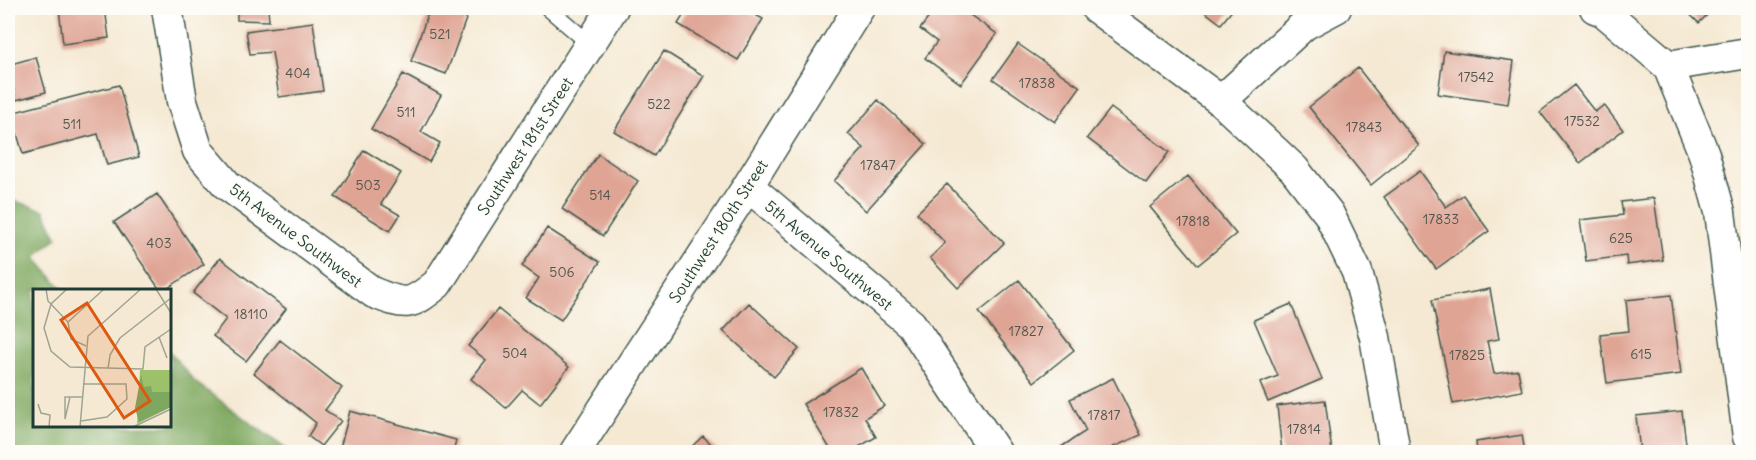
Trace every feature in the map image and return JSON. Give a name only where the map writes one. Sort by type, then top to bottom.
[{"type":"street","name":"5th Avenue Southwest","points":[[167,8],[182,100],[198,151],[227,185],[374,293],[400,303],[418,299],[437,284]]},
{"type":"street","name":"Southwest 181st Street","points":[[437,284],[613,8]]},
{"type":"street","name":"Southwest 180th Street","points":[[575,453],[748,186],[859,8]]},
{"type":"street","points":[[1096,8],[1221,101],[1294,169],[1329,214],[1357,272],[1375,337],[1395,453]]},
{"type":"street","points":[[1221,101],[1304,25],[1336,8]]},
{"type":"street","points":[[1595,8],[1603,11],[1668,66],[1704,154],[1720,212],[1749,437]]},
{"type":"street","points":[[1668,66],[1749,53]]},
{"type":"street","name":"5th Avenue Southwest","points":[[748,186],[910,324],[996,453]]},
{"type":"lane","points":[[548,8],[590,44]]},
{"type":"green space","points":[[8,199],[44,210],[57,237],[35,257],[62,289],[33,289],[33,427],[171,427],[171,353],[195,382],[290,452],[8,452]]},
{"type":"building","points":[[59,8],[105,8],[109,38],[63,44]]},
{"type":"building","points":[[237,8],[268,8],[269,21],[237,20]]},
{"type":"building","points":[[430,8],[470,8],[446,74],[411,61]]},
{"type":"building","points":[[688,8],[743,8],[763,19],[738,60],[678,24]]},
{"type":"building","points":[[936,8],[960,8],[997,34],[961,84],[925,58],[937,42],[920,29]]},
{"type":"building","points":[[1200,8],[1234,8],[1221,24]]},
{"type":"building","points":[[1683,8],[1714,8],[1699,23]]},
{"type":"building","points":[[313,22],[323,91],[279,97],[272,52],[250,54],[246,31]]},
{"type":"building","points":[[1018,44],[1080,87],[1055,122],[993,79]]},
{"type":"building","points":[[664,51],[704,76],[654,156],[614,131]]},
{"type":"building","points":[[1444,51],[1514,61],[1508,104],[1438,94]]},
{"type":"building","points":[[36,57],[46,92],[16,100],[8,65]]},
{"type":"building","points":[[1358,68],[1419,146],[1371,185],[1309,107]]},
{"type":"building","points":[[403,74],[441,95],[421,132],[440,143],[429,162],[371,129]]},
{"type":"building","points":[[119,85],[139,157],[107,165],[98,134],[23,154],[11,113]]},
{"type":"building","points":[[1574,85],[1595,112],[1604,105],[1623,130],[1580,163],[1540,112]]},
{"type":"building","points":[[878,100],[926,144],[866,211],[834,181],[864,148],[848,134]]},
{"type":"building","points":[[1111,108],[1169,152],[1146,183],[1087,138]]},
{"type":"building","points":[[364,150],[401,173],[381,204],[400,215],[390,231],[335,197]]},
{"type":"building","points":[[598,154],[638,181],[603,236],[562,209]]},
{"type":"building","points":[[1420,171],[1446,207],[1463,195],[1489,231],[1436,269],[1384,197]]},
{"type":"building","points":[[1188,176],[1236,234],[1198,265],[1150,207]]},
{"type":"building","points":[[947,184],[1004,243],[958,288],[930,258],[945,243],[917,213]]},
{"type":"building","points":[[157,194],[204,264],[166,289],[159,289],[114,222]]},
{"type":"building","points":[[1654,198],[1663,260],[1627,265],[1626,256],[1586,261],[1580,220],[1623,215],[1621,202]]},
{"type":"building","points":[[547,228],[600,262],[561,320],[526,298],[539,278],[522,266]]},
{"type":"building","points":[[220,258],[286,309],[246,361],[213,336],[226,319],[193,293]]},
{"type":"building","points":[[1019,280],[1074,350],[1034,382],[979,312]]},
{"type":"building","points":[[1490,289],[1499,339],[1487,341],[1494,374],[1518,370],[1522,391],[1453,404],[1432,300]]},
{"type":"building","points":[[1671,295],[1681,374],[1607,383],[1600,334],[1629,331],[1626,300]]},
{"type":"building","points":[[749,303],[799,349],[774,377],[723,331]]},
{"type":"building","points":[[1291,304],[1322,379],[1268,402],[1260,383],[1278,376],[1254,320]]},
{"type":"building","points":[[498,309],[569,367],[540,404],[522,390],[506,408],[471,379],[486,360],[468,346]]},
{"type":"building","points":[[280,340],[342,388],[325,410],[341,421],[321,446],[308,436],[316,423],[254,373]]},
{"type":"building","points":[[861,368],[884,406],[865,418],[876,437],[850,452],[832,452],[803,404]]},
{"type":"building","points":[[1113,378],[1141,435],[1102,452],[1061,452],[1058,449],[1086,431],[1070,399]]},
{"type":"building","points":[[1325,400],[1332,452],[1282,452],[1277,406]]},
{"type":"building","points":[[350,411],[456,440],[453,452],[354,452],[340,448]]},
{"type":"building","points":[[1682,411],[1687,452],[1640,452],[1636,416]]},
{"type":"building","points":[[1522,435],[1525,452],[1477,452],[1476,442]]},
{"type":"building","points":[[703,436],[719,452],[686,452]]}]
